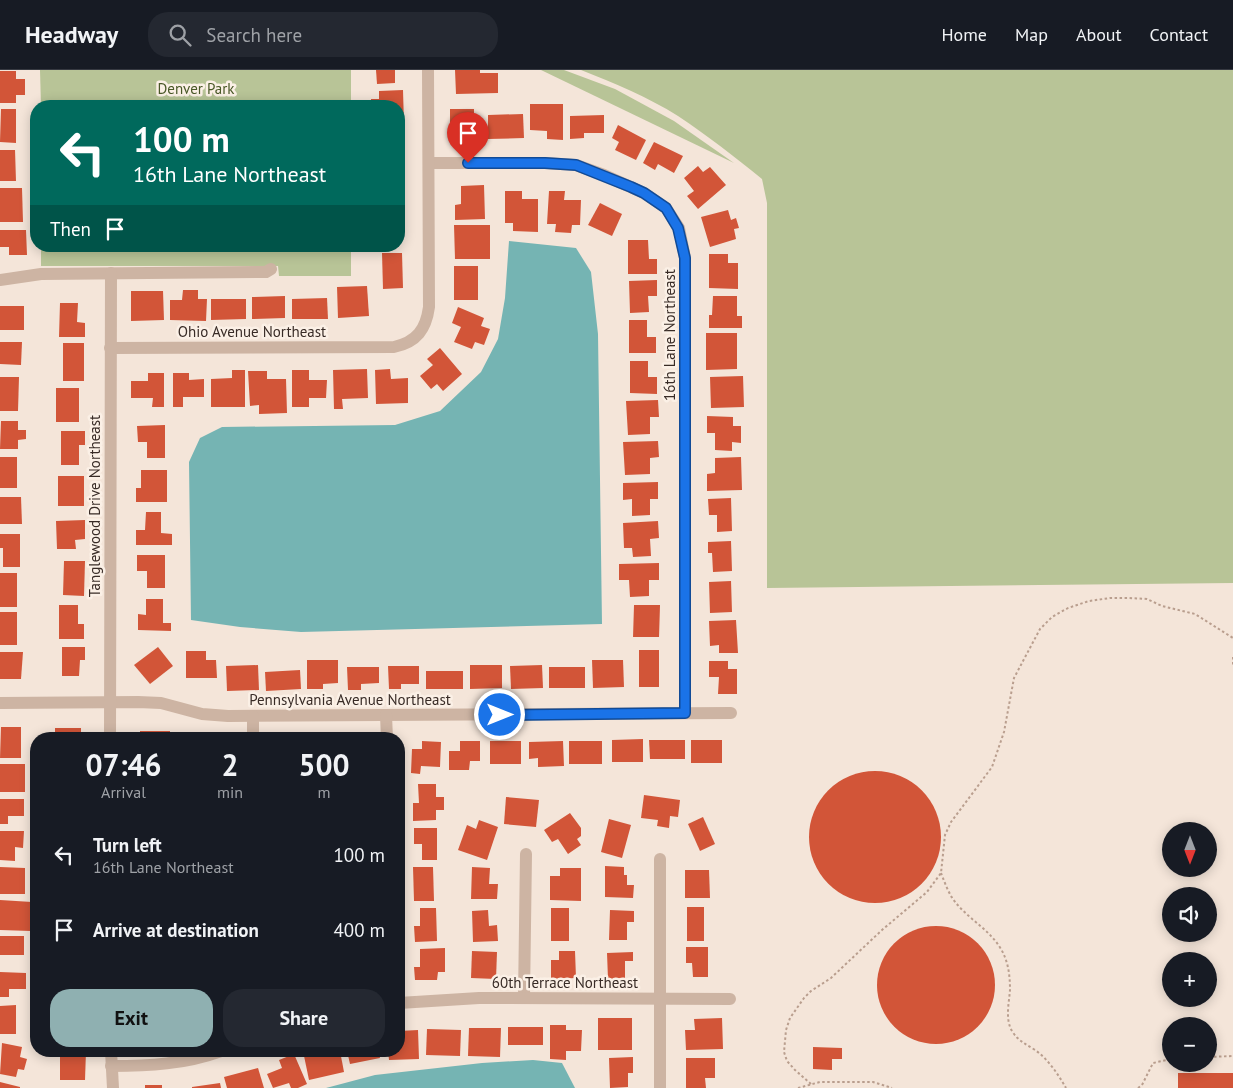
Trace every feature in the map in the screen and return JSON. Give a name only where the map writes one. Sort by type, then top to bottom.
[{"type":"street","points":[[428,70],[429,163]]},
{"type":"street","name":"Ohio Avenue Northeast","points":[[110,348],[394,347],[405,345],[424,327],[429,307],[429,163]]},
{"type":"street","name":"16th Lane Northeast","points":[[429,163],[545,163],[576,165],[644,193],[666,208],[678,228],[685,266],[685,713]]},
{"type":"street","points":[[0,280],[41,274],[266,272],[270,269]]},
{"type":"street","name":"Tanglewood Drive Northeast","points":[[110,732],[110,348],[112,273]]},
{"type":"street","name":"Pennsylvania Avenue Northeast","points":[[0,703],[138,702],[161,704],[202,714],[228,716],[731,713]]},
{"type":"street","points":[[386,715],[386,732]]},
{"type":"street","points":[[253,716],[253,732]]},
{"type":"street","points":[[524,998],[526,854]]},
{"type":"street","points":[[660,859],[660,1088]]},
{"type":"street","name":"60th Terrace Northeast","points":[[405,1003],[479,998],[730,999]]},
{"type":"street","points":[[111,1057],[113,1088]]},
{"type":"street","points":[[112,1066],[174,1064],[201,1057]]},
{"type":"path","points":[[811,1084],[791,1066],[784,1052],[786,1030],[790,1018],[811,991],[831,978],[882,930],[927,892],[940,873],[945,836],[951,822],[992,767],[1004,732],[1014,678],[1040,629],[1052,617],[1068,608],[1090,601],[1110,598],[1146,599],[1162,606],[1194,614],[1233,638]]},
{"type":"path","points":[[1233,657],[1233,665]]},
{"type":"path","points":[[940,873],[956,903],[992,937],[1008,964],[1010,988],[1008,1018],[1011,1030],[1026,1046],[1034,1049],[1047,1061],[1060,1076],[1066,1088]]},
{"type":"path","points":[[1217,1057],[1233,1056]]},
{"type":"path","points":[[1138,1088],[1142,1085],[1153,1063],[1162,1061]]},
{"type":"path","points":[[798,1088],[820,1082],[873,1082],[892,1088]]},
{"type":"green space","name":"Denver Park","points":[[40,70],[351,70],[351,100],[41,100]]},
{"type":"green space","points":[[541,70],[564,70],[615,89],[674,121],[734,163]]},
{"type":"green space","points":[[581,70],[1233,70],[1233,583],[767,588],[767,203],[762,179],[711,139],[667,109],[631,91]]},
{"type":"green space","points":[[41,252],[351,252],[351,276],[279,276],[278,266],[41,266]]},
{"type":"water","points":[[509,241],[576,248],[591,272],[598,334],[602,624],[301,632],[240,627],[191,620],[189,462],[200,438],[222,427],[395,425],[440,411],[481,372],[498,339],[505,298]]},
{"type":"water","points":[[533,1060],[562,1063],[575,1088],[326,1088],[375,1075],[482,1063]]},
{"type":"building","points":[[376,70],[395,70],[395,83],[377,84]]},
{"type":"building","points":[[455,70],[480,70],[480,73],[498,73],[498,93],[456,94]]},
{"type":"building","points":[[0,71],[16,71],[16,79],[25,79],[25,95],[16,95],[16,103],[0,103]]},
{"type":"building","points":[[403,90],[403,100],[371,100],[379,99],[379,91]]},
{"type":"building","points":[[530,104],[563,104],[563,140],[547,139],[547,131],[530,130]]},
{"type":"building","points":[[1,109],[16,109],[16,143],[0,142]]},
{"type":"building","points":[[450,109],[474,109],[474,119],[482,119],[482,139],[458,139],[458,129],[450,129]]},
{"type":"building","points":[[523,114],[524,138],[488,139],[488,115]]},
{"type":"building","points":[[604,115],[604,133],[584,133],[584,138],[570,139],[570,116]]},
{"type":"building","points":[[618,125],[646,140],[636,160],[615,150],[619,142],[612,138]]},
{"type":"building","points":[[654,142],[683,156],[674,173],[658,164],[655,170],[643,163]]},
{"type":"building","points":[[0,150],[15,150],[16,181],[0,181]]},
{"type":"building","points":[[698,166],[703,172],[710,167],[726,185],[698,209],[687,196],[694,191],[684,178]]},
{"type":"building","points":[[484,185],[485,219],[455,220],[455,205],[461,204],[461,186]]},
{"type":"building","points":[[0,188],[22,188],[23,222],[0,222]]},
{"type":"building","points":[[505,191],[522,191],[522,199],[538,199],[538,232],[513,231],[513,223],[505,223]]},
{"type":"building","points":[[549,191],[565,191],[564,200],[581,200],[580,225],[572,225],[571,233],[555,232],[556,224],[547,224]]},
{"type":"building","points":[[600,203],[622,214],[612,236],[588,225]]},
{"type":"building","points":[[728,210],[731,220],[736,218],[739,228],[734,229],[736,239],[710,247],[701,217]]},
{"type":"building","points":[[454,225],[490,225],[490,259],[455,259]]},
{"type":"building","points":[[0,230],[26,230],[27,255],[9,255],[9,247],[0,247]]},
{"type":"building","points":[[628,240],[648,240],[649,259],[657,259],[657,274],[628,274]]},
{"type":"building","points":[[382,253],[402,253],[403,288],[383,289]]},
{"type":"building","points":[[709,254],[728,254],[728,263],[738,263],[738,289],[709,288]]},
{"type":"building","points":[[454,266],[478,266],[478,300],[454,300]]},
{"type":"building","points":[[657,280],[657,296],[648,296],[649,312],[630,313],[629,281]]},
{"type":"building","points":[[367,286],[369,316],[338,318],[337,287]]},
{"type":"building","points":[[183,290],[198,290],[198,299],[207,299],[206,321],[170,320],[170,300],[182,300]]},
{"type":"building","points":[[131,291],[163,291],[164,320],[131,321]]},
{"type":"building","points":[[285,296],[285,318],[252,319],[252,297]]},
{"type":"building","points":[[713,296],[737,296],[737,316],[742,316],[742,328],[709,328],[709,315],[712,315]]},
{"type":"building","points":[[327,298],[328,319],[292,319],[292,299]]},
{"type":"building","points":[[211,299],[246,299],[246,319],[211,320]]},
{"type":"building","points":[[60,303],[78,303],[77,322],[85,323],[85,337],[59,337]]},
{"type":"building","points":[[0,306],[24,306],[24,330],[0,330]]},
{"type":"building","points":[[458,307],[484,318],[481,326],[490,329],[484,345],[475,342],[472,349],[454,342],[461,327],[452,323]]},
{"type":"building","points":[[629,320],[647,320],[647,337],[656,337],[656,353],[629,353]]},
{"type":"building","points":[[706,333],[737,333],[737,369],[706,370]]},
{"type":"building","points":[[0,342],[22,342],[21,365],[0,364]]},
{"type":"building","points":[[63,343],[84,343],[84,381],[63,381]]},
{"type":"building","points":[[440,348],[462,374],[443,391],[437,384],[431,389],[420,376],[433,365],[427,359]]},
{"type":"building","points":[[630,361],[648,361],[648,377],[657,377],[657,394],[630,393]]},
{"type":"building","points":[[367,369],[368,398],[342,399],[343,409],[334,409],[333,370]]},
{"type":"building","points":[[390,369],[391,379],[408,378],[408,403],[376,404],[375,370]]},
{"type":"building","points":[[232,370],[245,370],[245,407],[211,407],[211,379],[232,378]]},
{"type":"building","points":[[292,370],[309,370],[309,380],[327,380],[326,398],[309,398],[309,407],[292,407]]},
{"type":"building","points":[[248,371],[267,371],[267,379],[286,379],[287,413],[259,414],[259,405],[250,406]]},
{"type":"building","points":[[148,373],[164,373],[164,407],[152,407],[153,398],[131,398],[131,381],[148,381]]},
{"type":"building","points":[[173,373],[189,373],[189,380],[204,379],[204,397],[183,397],[183,407],[173,407]]},
{"type":"building","points":[[743,376],[744,407],[711,408],[710,377]]},
{"type":"building","points":[[0,377],[19,377],[18,411],[0,411]]},
{"type":"building","points":[[56,388],[79,388],[79,422],[56,422]]},
{"type":"building","points":[[658,400],[659,417],[650,417],[650,434],[628,435],[626,401]]},
{"type":"building","points":[[707,416],[733,417],[733,426],[741,426],[741,443],[732,442],[732,451],[715,450],[715,433],[707,433]]},
{"type":"building","points":[[1,421],[18,421],[18,430],[26,430],[26,439],[18,440],[18,449],[0,449]]},
{"type":"building","points":[[165,425],[165,458],[147,458],[147,442],[138,442],[137,426]]},
{"type":"building","points":[[61,431],[85,431],[85,445],[79,445],[79,465],[61,465]]},
{"type":"building","points":[[658,441],[659,457],[650,458],[650,474],[625,475],[623,442]]},
{"type":"building","points":[[0,457],[17,457],[17,488],[0,488]]},
{"type":"building","points":[[741,457],[742,490],[707,491],[707,474],[715,473],[715,458]]},
{"type":"building","points":[[141,470],[167,470],[167,502],[136,502],[136,488],[141,488]]},
{"type":"building","points":[[58,476],[84,476],[84,506],[58,506]]},
{"type":"building","points":[[658,482],[658,499],[650,499],[650,515],[632,516],[632,499],[623,500],[623,483]]},
{"type":"building","points":[[0,497],[21,497],[22,524],[0,524]]},
{"type":"building","points":[[731,498],[732,531],[717,532],[717,515],[709,515],[708,499]]},
{"type":"building","points":[[146,512],[161,512],[161,533],[172,534],[172,545],[136,545],[136,530],[145,530]]},
{"type":"building","points":[[85,520],[85,539],[75,540],[76,549],[57,549],[56,521]]},
{"type":"building","points":[[658,521],[659,538],[650,539],[651,556],[633,557],[632,548],[624,548],[623,523]]},
{"type":"building","points":[[0,534],[20,534],[20,567],[3,567],[3,548],[0,548]]},
{"type":"building","points":[[731,541],[732,571],[713,572],[712,553],[708,553],[708,542]]},
{"type":"building","points":[[137,555],[165,555],[165,588],[147,588],[147,571],[137,571]]},
{"type":"building","points":[[64,561],[85,561],[84,596],[63,595]]},
{"type":"building","points":[[659,563],[659,580],[649,580],[649,596],[630,597],[629,580],[619,580],[619,564]]},
{"type":"building","points":[[0,573],[17,573],[17,607],[0,607]]},
{"type":"building","points":[[731,581],[732,612],[710,613],[709,582]]},
{"type":"building","points":[[146,599],[163,599],[163,623],[171,623],[171,631],[138,630],[138,614],[146,615]]},
{"type":"building","points":[[59,605],[78,605],[78,624],[84,624],[84,639],[59,639]]},
{"type":"building","points":[[634,605],[660,605],[659,637],[633,637]]},
{"type":"building","points":[[0,612],[17,612],[17,645],[0,645]]},
{"type":"building","points":[[736,620],[738,653],[719,653],[719,645],[710,646],[709,621]]},
{"type":"building","points":[[62,647],[85,647],[85,660],[80,660],[79,676],[62,676]]},
{"type":"building","points":[[158,647],[173,666],[150,684],[134,665]]},
{"type":"building","points":[[639,650],[659,650],[659,687],[639,687]]},
{"type":"building","points":[[186,651],[206,651],[206,660],[216,660],[217,678],[186,678]]},
{"type":"building","points":[[0,652],[23,652],[21,679],[0,679]]},
{"type":"building","points":[[307,660],[338,660],[338,683],[323,684],[323,689],[307,689]]},
{"type":"building","points":[[592,660],[623,660],[624,687],[593,688]]},
{"type":"building","points":[[709,661],[728,661],[728,669],[737,669],[737,694],[718,694],[719,677],[709,677]]},
{"type":"building","points":[[258,665],[259,690],[227,691],[226,666]]},
{"type":"building","points":[[470,665],[502,665],[502,688],[470,689]]},
{"type":"building","points":[[542,665],[543,688],[511,689],[510,666]]},
{"type":"building","points":[[388,666],[419,666],[419,684],[401,684],[401,689],[389,689]]},
{"type":"building","points":[[347,667],[379,667],[379,683],[361,684],[361,690],[348,690]]},
{"type":"building","points":[[549,667],[585,667],[585,688],[549,688]]},
{"type":"building","points":[[300,670],[301,689],[266,691],[265,672]]},
{"type":"building","points":[[426,671],[463,671],[463,689],[426,689]]},
{"type":"building","points":[[1,727],[21,727],[21,758],[0,758]]},
{"type":"building","points":[[55,728],[81,728],[81,732],[55,732]]},
{"type":"building","points":[[140,731],[170,731],[170,732]]},
{"type":"building","points":[[643,739],[643,762],[612,762],[612,740]]},
{"type":"building","points":[[649,740],[685,740],[685,759],[650,759]]},
{"type":"building","points":[[691,740],[722,740],[722,763],[691,763]]},
{"type":"building","points":[[422,741],[441,742],[440,767],[421,766],[420,774],[411,773],[412,749],[422,749]]},
{"type":"building","points":[[460,741],[480,741],[480,761],[470,761],[469,770],[449,770],[449,751],[460,751]]},
{"type":"building","points":[[490,741],[521,741],[521,764],[490,764]]},
{"type":"building","points":[[563,741],[564,766],[538,767],[538,758],[529,759],[529,742]]},
{"type":"building","points":[[569,741],[602,741],[602,764],[569,764]]},
{"type":"building","points":[[0,764],[25,764],[25,792],[0,792]]},
{"type":"building","points":[[875,771],[888,772],[900,776],[922,790],[936,812],[940,824],[940,850],[936,862],[922,884],[900,898],[888,902],[875,903],[862,902],[850,898],[828,884],[814,862],[810,850],[809,837],[810,824],[814,812],[828,790],[850,776],[862,772]]},
{"type":"building","points":[[418,784],[436,784],[436,797],[444,797],[444,810],[436,810],[436,820],[413,821],[413,803],[419,803]]},
{"type":"building","points":[[644,795],[680,800],[678,817],[670,816],[669,828],[657,826],[658,820],[641,818]]},
{"type":"building","points":[[506,797],[539,800],[536,827],[504,824]]},
{"type":"building","points":[[0,799],[24,799],[24,816],[8,816],[8,824],[0,824]]},
{"type":"building","points":[[570,813],[581,828],[581,836],[577,839],[581,845],[568,854],[558,839],[552,842],[544,830]]},
{"type":"building","points":[[703,817],[715,844],[700,851],[688,824]]},
{"type":"building","points":[[609,819],[631,825],[622,858],[601,852]]},
{"type":"building","points":[[479,820],[498,827],[487,860],[458,850],[467,825],[476,829]]},
{"type":"building","points":[[414,828],[437,828],[437,860],[422,860],[422,844],[414,844]]},
{"type":"building","points":[[0,831],[24,831],[23,848],[15,847],[15,861],[0,860]]},
{"type":"building","points":[[605,866],[624,867],[624,875],[627,875],[627,885],[634,885],[633,898],[605,897]]},
{"type":"building","points":[[0,867],[25,868],[25,894],[0,894]]},
{"type":"building","points":[[413,867],[433,867],[434,901],[414,901]]},
{"type":"building","points":[[472,867],[490,868],[489,884],[498,884],[497,899],[471,899]]},
{"type":"building","points":[[560,868],[581,868],[581,901],[550,900],[550,876],[560,876]]},
{"type":"building","points":[[685,870],[709,870],[710,898],[685,898]]},
{"type":"building","points":[[0,900],[30,902],[30,931],[0,930]]},
{"type":"building","points":[[687,907],[704,907],[704,941],[687,941]]},
{"type":"building","points":[[420,908],[436,908],[437,941],[415,942],[414,926],[420,926]]},
{"type":"building","points":[[551,908],[569,908],[569,941],[551,941]]},
{"type":"building","points":[[488,910],[489,926],[497,925],[498,941],[473,942],[472,911]]},
{"type":"building","points":[[610,910],[634,911],[634,922],[627,922],[627,940],[609,940]]},
{"type":"building","points":[[936,926],[959,931],[978,943],[990,962],[995,985],[990,1008],[978,1027],[959,1039],[936,1044],[913,1039],[894,1027],[882,1008],[877,985],[882,962],[894,943],[913,931]]},
{"type":"building","points":[[0,936],[24,936],[24,955],[0,955]]},
{"type":"building","points":[[686,947],[708,947],[708,977],[693,977],[692,963],[686,963]]},
{"type":"building","points":[[445,948],[445,972],[438,972],[437,980],[415,980],[414,967],[420,967],[420,949]]},
{"type":"building","points":[[472,951],[497,952],[496,979],[471,978]]},
{"type":"building","points":[[559,951],[575,951],[576,978],[551,979],[551,960],[559,960]]},
{"type":"building","points":[[633,952],[633,961],[625,961],[625,978],[608,979],[607,953]]},
{"type":"building","points":[[0,972],[26,973],[26,989],[9,989],[9,997],[0,997]]},
{"type":"building","points":[[16,1005],[16,1034],[0,1034],[0,1006]]},
{"type":"building","points":[[598,1018],[632,1018],[632,1050],[598,1050]]},
{"type":"building","points":[[722,1018],[723,1049],[686,1050],[685,1030],[695,1030],[694,1019]]},
{"type":"building","points":[[550,1025],[566,1025],[566,1030],[582,1030],[581,1051],[566,1051],[566,1060],[550,1059]]},
{"type":"building","points":[[508,1027],[543,1027],[543,1045],[508,1045]]},
{"type":"building","points":[[469,1028],[501,1028],[500,1057],[468,1056]]},
{"type":"building","points":[[427,1029],[461,1030],[460,1056],[426,1055]]},
{"type":"building","points":[[418,1030],[419,1059],[389,1060],[389,1057],[405,1057],[405,1031]]},
{"type":"building","points":[[2,1043],[22,1047],[20,1057],[27,1059],[24,1070],[18,1069],[16,1077],[0,1074]]},
{"type":"building","points":[[813,1047],[842,1048],[842,1059],[832,1059],[832,1070],[813,1069]]},
{"type":"building","points":[[60,1057],[86,1057],[85,1080],[60,1080]]},
{"type":"building","points":[[286,1057],[295,1057],[307,1084],[298,1088],[291,1088],[289,1083],[273,1088],[267,1074],[282,1068],[279,1060]]},
{"type":"building","points":[[304,1057],[341,1057],[344,1072],[309,1080]]},
{"type":"building","points":[[348,1057],[380,1058],[350,1064]]},
{"type":"building","points":[[633,1057],[633,1073],[628,1073],[628,1087],[610,1088],[609,1058]]},
{"type":"building","points":[[686,1058],[715,1058],[715,1078],[705,1078],[706,1088],[686,1088]]},
{"type":"building","points":[[258,1068],[264,1088],[227,1088],[224,1077]]},
{"type":"building","points":[[1178,1073],[1233,1073],[1233,1088],[1178,1088]]},
{"type":"building","points":[[0,1082],[20,1087],[20,1088],[0,1088]]},
{"type":"building","points":[[220,1083],[221,1088],[192,1088],[192,1087]]},
{"type":"building","points":[[145,1085],[162,1085],[162,1088],[145,1088]]},
{"type":"route","points":[[468,163],[576,165],[604,175],[644,193],[666,208],[678,228],[685,258],[685,713],[500,715]]}]
